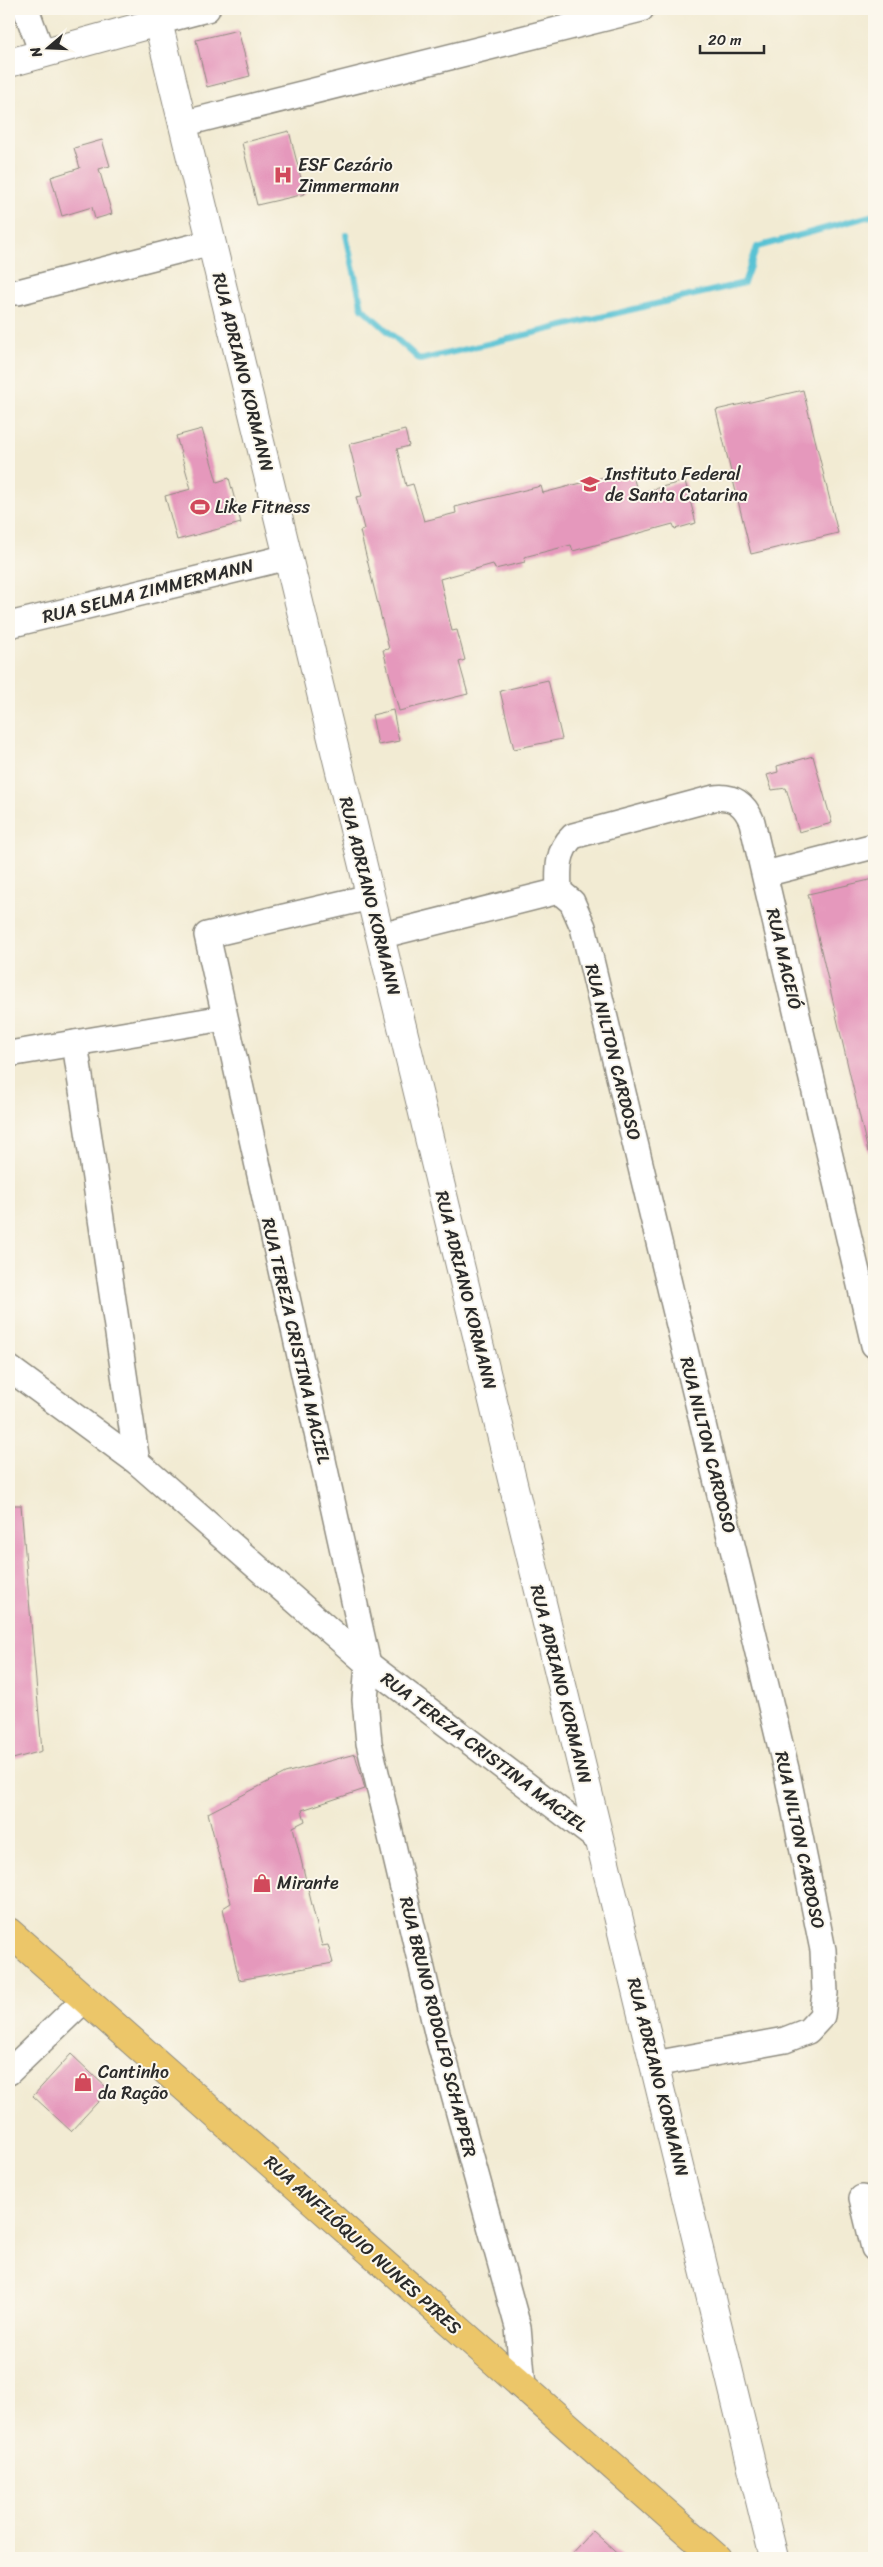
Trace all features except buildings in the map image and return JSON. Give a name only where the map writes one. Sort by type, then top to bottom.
[{"type":"main road","name":"RUA ANFILÓQUIO NUNES PIRES","points":[[9,1932],[717,2558]]},
{"type":"street","points":[[26,9],[42,53]]},
{"type":"street","points":[[9,63],[207,9]]},
{"type":"street","points":[[182,124],[641,9]]},
{"type":"street","name":"RUA ADRIANO KORMANN","points":[[158,22],[774,2558]]},
{"type":"street","points":[[9,292],[18,292],[212,242]]},
{"type":"street","name":"RUA SELMA ZIMMERMANN","points":[[9,625],[288,557]]},
{"type":"street","name":"RUA MACEIÓ","points":[[559,891],[558,866],[562,851],[573,836],[721,797],[736,801],[749,814],[874,1345]]},
{"type":"street","points":[[764,874],[874,846]]},
{"type":"street","points":[[380,936],[559,891]]},
{"type":"street","name":"RUA NILTON CARDOSO","points":[[559,891],[572,902],[583,927],[787,1773],[823,1950],[825,1993],[822,2016],[808,2031],[785,2040],[654,2064]]},
{"type":"street","name":"RUA TEREZA CRISTINA MACIEL","points":[[368,1664],[207,935],[370,897]]},
{"type":"street","points":[[9,1054],[224,1018]]},
{"type":"street","points":[[75,1043],[137,1462]]},
{"type":"street","name":"RUA TEREZA CRISTINA MACIEL","points":[[9,1368],[137,1462],[368,1664],[600,1841]]},
{"type":"street","name":"RUA BRUNO RODOLFO SCHAPPER","points":[[368,1664],[364,1700],[369,1743],[438,2037],[518,2327],[524,2387]]},
{"type":"street","points":[[9,2072],[84,1999]]},
{"type":"street","points":[[862,2198],[874,2248]]},
{"type":"waterway","points":[[346,235],[362,308],[420,360],[744,283],[757,247],[874,215]]},
{"type":"place","name":"ESF Cezário Zimmermann","points":[[283,175]]},
{"type":"place","name":"Instituto Federal de Santa Catarina","points":[[590,484]]},
{"type":"place","name":"Like Fitness","points":[[200,507]]},
{"type":"place","name":"Mirante","points":[[262,1883]]},
{"type":"place","name":"Cantinho da Ração","points":[[83,2082]]}]
